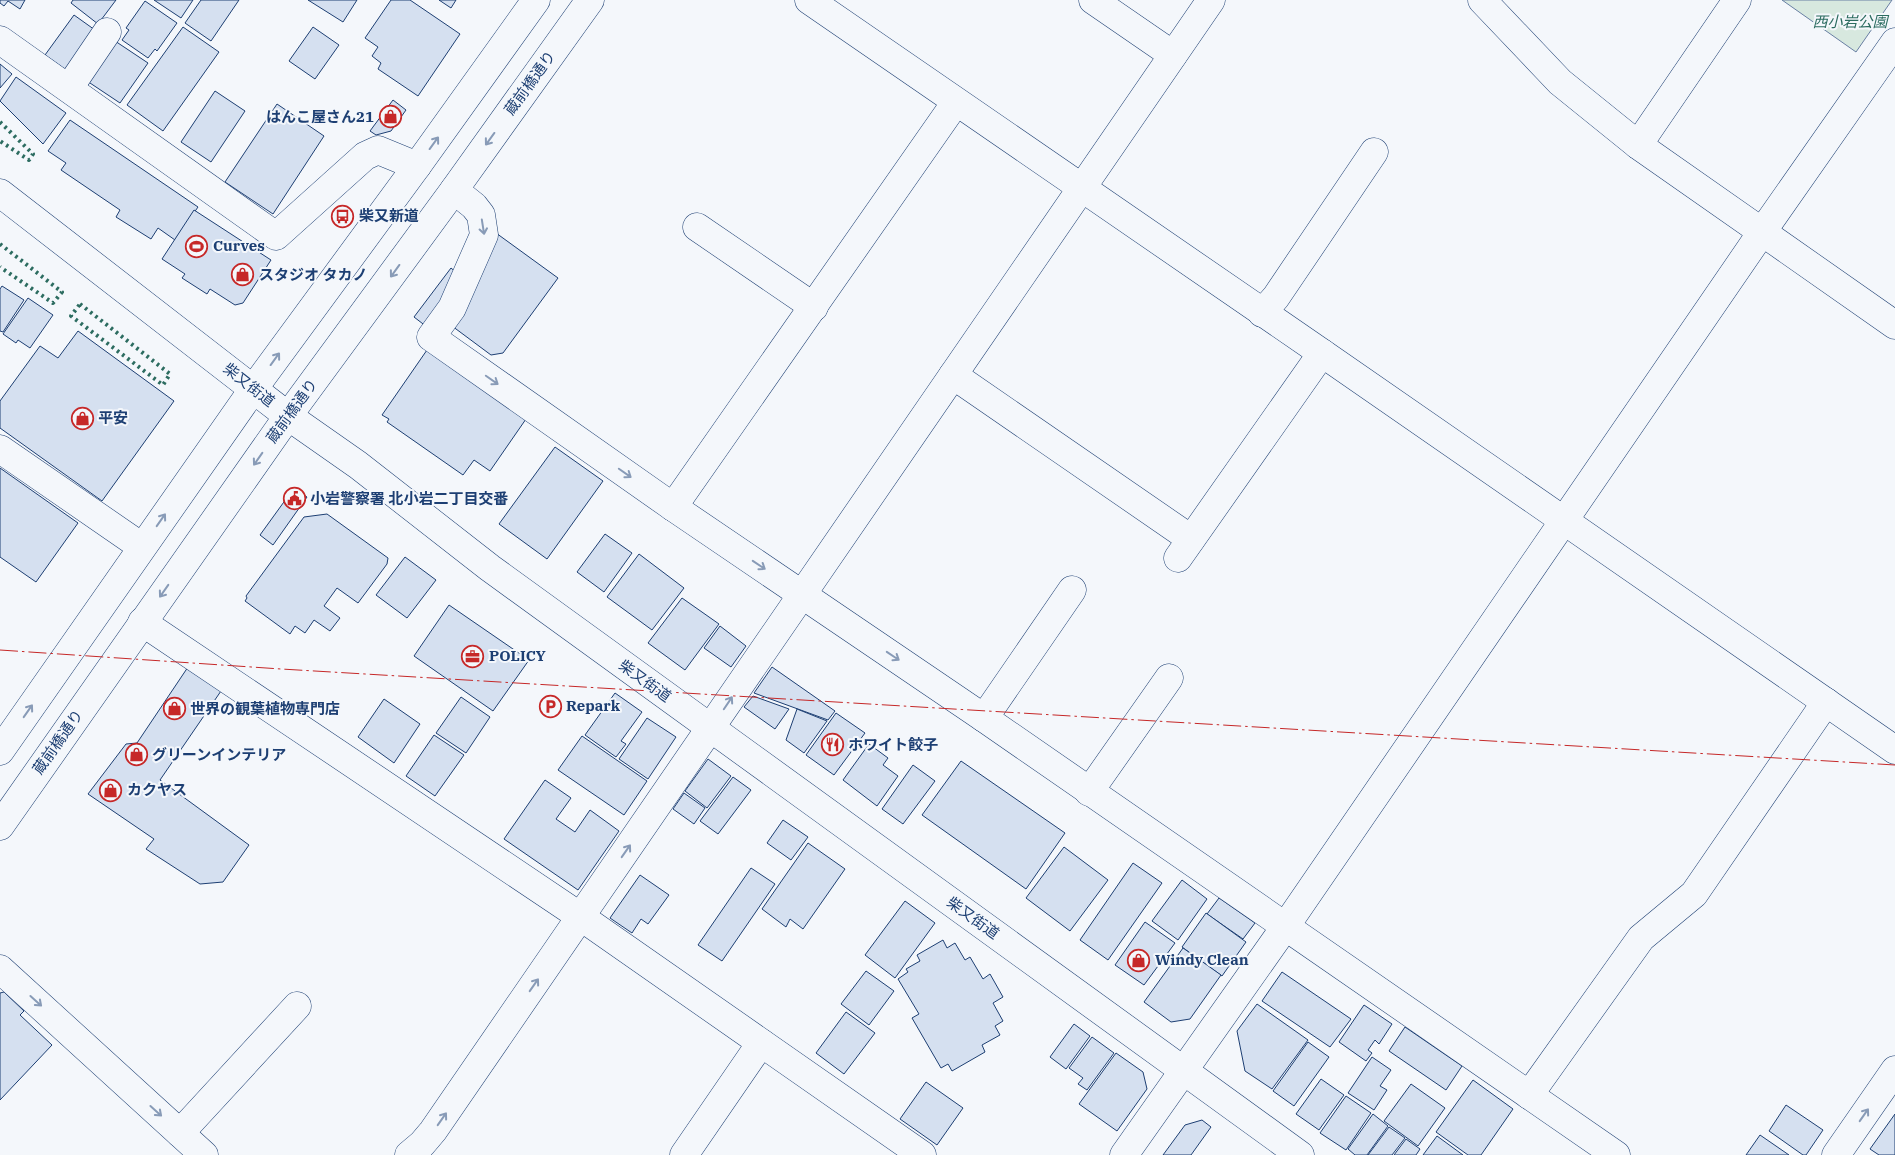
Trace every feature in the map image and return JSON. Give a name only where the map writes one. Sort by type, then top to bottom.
[{"type":"street","points":[[0,751],[254,388],[536,0]]},
{"type":"street","name":"蔵前橋通り","points":[[0,826],[288,416],[454,190],[590,0]]},
{"type":"street","points":[[809,0],[1895,750]]},
{"type":"street","points":[[1093,0],[1173,56]]},
{"type":"street","points":[[409,1155],[433,1131],[1212,0]]},
{"type":"street","points":[[1482,0],[1560,82],[1638,145],[1895,325]]},
{"type":"street","points":[[1638,145],[1737,0]]},
{"type":"street","points":[[69,88],[107,32]]},
{"type":"street","points":[[0,40],[276,236],[365,156],[378,150],[417,166]]},
{"type":"street","points":[[1124,1155],[1285,927],[1762,232],[1895,42]]},
{"type":"street","points":[[673,506],[956,102]]},
{"type":"street","points":[[1262,313],[1276,297],[1374,152]]},
{"type":"street","points":[[454,190],[474,206],[481,215],[484,235],[452,308],[431,337],[673,506],[984,718],[1616,1155]]},
{"type":"street","name":"柴又街道","points":[[0,193],[288,416],[358,465],[490,568],[1300,1155]]},
{"type":"street","points":[[697,227],[814,307]]},
{"type":"street","points":[[953,375],[1185,549],[1322,353]]},
{"type":"street","points":[[0,449],[142,547]]},
{"type":"street","points":[[984,718],[1072,590]]},
{"type":"street","points":[[142,622],[581,917],[922,1155]]},
{"type":"street","points":[[1089,792],[1169,678]]},
{"type":"street","points":[[1529,1095],[1640,938],[1694,894],[1826,702]]},
{"type":"street","points":[[0,968],[204,1155]]},
{"type":"street","points":[[180,1133],[297,1006]]},
{"type":"street","points":[[684,1155],[761,1043]]},
{"type":"street","points":[[1836,1155],[1893,1076]]},
{"type":"green space","name":"西小岩公園","points":[[1782,0],[1892,0],[1856,52]]},
{"type":"building","points":[[0,0],[25,0],[20,9],[8,1],[4,6],[0,3]]},
{"type":"building","points":[[73,0],[116,0],[98,24],[71,3]]},
{"type":"building","points":[[154,0],[193,0],[181,18]]},
{"type":"building","points":[[201,0],[239,0],[211,41],[185,23]]},
{"type":"building","points":[[308,0],[357,0],[343,22]]},
{"type":"building","points":[[391,0],[410,0],[460,34],[418,96],[378,69],[381,63],[372,56],[378,47],[365,38]]},
{"type":"building","points":[[439,0],[456,0],[451,8]]},
{"type":"building","points":[[145,1],[177,23],[157,51],[155,49],[148,58],[122,40],[129,30],[126,28]]},
{"type":"building","points":[[74,15],[95,30],[66,70],[45,55]]},
{"type":"building","points":[[183,27],[219,52],[163,131],[127,105]]},
{"type":"building","points":[[313,27],[339,45],[315,79],[289,61]]},
{"type":"building","points":[[115,41],[148,63],[120,103],[87,81]]},
{"type":"building","points":[[0,64],[12,74],[0,88]]},
{"type":"building","points":[[16,77],[66,113],[43,144],[0,101]]},
{"type":"building","points":[[215,91],[245,111],[211,162],[181,142]]},
{"type":"building","points":[[393,100],[406,110],[391,131],[376,135],[370,131]]},
{"type":"building","points":[[277,104],[324,136],[273,214],[225,182]]},
{"type":"building","points":[[70,120],[198,207],[175,240],[158,228],[151,239],[116,217],[120,210],[61,170],[66,163],[48,151]]},
{"type":"building","points":[[194,210],[271,260],[243,303],[235,305],[210,289],[207,294],[182,278],[185,274],[162,259]]},
{"type":"building","points":[[496,233],[558,278],[503,353],[491,355],[452,326]]},
{"type":"building","points":[[451,268],[458,274],[427,327],[414,317]]},
{"type":"building","points":[[2,286],[24,300],[3,332],[0,331],[0,289]]},
{"type":"building","points":[[28,298],[53,315],[30,348],[18,340],[16,343],[3,334]]},
{"type":"building","points":[[78,331],[174,401],[102,501],[0,428],[0,401],[40,346],[58,358]]},
{"type":"building","points":[[427,350],[526,419],[490,471],[474,460],[463,475],[387,422],[389,419],[382,415]]},
{"type":"building","points":[[555,447],[603,481],[547,559],[499,524]]},
{"type":"building","points":[[0,468],[78,523],[36,582],[0,557]]},
{"type":"building","points":[[294,488],[307,497],[273,545],[260,535]]},
{"type":"building","points":[[327,514],[388,558],[387,564],[358,603],[337,588],[324,606],[340,618],[330,631],[314,620],[305,633],[295,626],[290,634],[245,601],[246,596],[304,517]]},
{"type":"building","points":[[605,534],[632,553],[604,592],[577,572]]},
{"type":"building","points":[[639,554],[684,588],[652,630],[607,597]]},
{"type":"building","points":[[405,557],[436,580],[407,618],[376,595]]},
{"type":"building","points":[[682,598],[719,624],[685,670],[648,643]]},
{"type":"building","points":[[449,605],[529,660],[493,711],[414,656]]},
{"type":"building","points":[[720,626],[746,646],[731,667],[704,648]]},
{"type":"building","points":[[188,667],[221,691],[160,780],[249,845],[223,882],[200,884],[146,849],[154,839],[88,794],[126,744],[137,743]]},
{"type":"building","points":[[772,667],[835,711],[828,720],[754,693]]},
{"type":"building","points":[[615,693],[642,712],[621,741],[626,744],[616,757],[585,735]]},
{"type":"building","points":[[753,696],[789,709],[775,729],[744,707]]},
{"type":"building","points":[[461,697],[490,717],[466,753],[436,733]]},
{"type":"building","points":[[384,699],[420,724],[394,763],[358,737]]},
{"type":"building","points":[[797,709],[827,721],[804,753],[786,740]]},
{"type":"building","points":[[836,713],[865,733],[834,775],[806,755]]},
{"type":"building","points":[[647,718],[676,737],[648,779],[619,759]]},
{"type":"building","points":[[434,735],[464,755],[435,796],[406,776]]},
{"type":"building","points":[[582,736],[647,781],[624,815],[558,770]]},
{"type":"building","points":[[869,744],[888,758],[883,765],[898,776],[877,806],[843,780]]},
{"type":"building","points":[[708,759],[731,776],[707,808],[685,791]]},
{"type":"building","points":[[961,761],[1065,833],[1026,889],[922,815]]},
{"type":"building","points":[[913,765],[935,781],[903,824],[882,809]]},
{"type":"building","points":[[733,777],[751,790],[718,834],[700,821]]},
{"type":"building","points":[[545,780],[571,798],[556,819],[575,832],[590,810],[619,831],[578,890],[504,839]]},
{"type":"building","points":[[684,793],[705,808],[694,824],[673,809]]},
{"type":"building","points":[[783,820],[808,837],[791,860],[767,843]]},
{"type":"building","points":[[808,843],[845,869],[803,929],[790,919],[786,927],[762,909]]},
{"type":"building","points":[[1064,847],[1108,880],[1070,931],[1026,898]]},
{"type":"building","points":[[1133,863],[1162,883],[1108,960],[1080,940]]},
{"type":"building","points":[[751,868],[775,884],[722,961],[698,945]]},
{"type":"building","points":[[640,875],[669,895],[648,924],[641,919],[632,933],[610,918]]},
{"type":"building","points":[[1182,880],[1207,899],[1178,940],[1152,921]]},
{"type":"building","points":[[1219,898],[1255,923],[1243,939],[1207,914]]},
{"type":"building","points":[[905,901],[935,923],[895,978],[865,955]]},
{"type":"building","points":[[1206,913],[1246,942],[1222,976],[1182,947]]},
{"type":"building","points":[[1145,922],[1175,943],[1144,985],[1115,965]]},
{"type":"building","points":[[943,940],[947,948],[955,943],[965,960],[970,957],[983,979],[990,974],[1003,997],[993,1003],[1003,1021],[995,1026],[1000,1035],[982,1045],[985,1052],[952,1071],[948,1064],[941,1068],[912,1018],[919,1014],[898,979],[908,972],[906,969],[920,961],[917,955]]},
{"type":"building","points":[[1183,948],[1221,975],[1190,1019],[1171,1022],[1144,1002]]},
{"type":"building","points":[[866,971],[894,991],[869,1025],[841,1004]]},
{"type":"building","points":[[1282,972],[1351,1019],[1330,1047],[1262,1001]]},
{"type":"building","points":[[4,992],[24,1011],[20,1015],[52,1045],[0,1100],[0,993]]},
{"type":"building","points":[[1257,1004],[1308,1040],[1272,1089],[1245,1071],[1237,1031]]},
{"type":"building","points":[[1364,1005],[1392,1024],[1379,1044],[1375,1040],[1368,1050],[1372,1053],[1366,1061],[1339,1042]]},
{"type":"building","points":[[846,1012],[875,1033],[844,1074],[816,1053]]},
{"type":"building","points":[[1074,1024],[1090,1036],[1066,1069],[1050,1057]]},
{"type":"building","points":[[1405,1027],[1462,1066],[1446,1090],[1389,1051]]},
{"type":"building","points":[[1092,1037],[1114,1053],[1087,1090],[1078,1084],[1083,1078],[1069,1068]]},
{"type":"building","points":[[1308,1042],[1329,1057],[1294,1106],[1273,1091]]},
{"type":"building","points":[[1116,1053],[1143,1072],[1147,1089],[1117,1131],[1079,1104]]},
{"type":"building","points":[[1372,1057],[1391,1070],[1380,1086],[1387,1090],[1374,1110],[1348,1093]]},
{"type":"building","points":[[1321,1079],[1344,1095],[1319,1130],[1296,1114]]},
{"type":"building","points":[[1473,1080],[1513,1109],[1481,1155],[1468,1155],[1436,1132]]},
{"type":"building","points":[[926,1082],[963,1108],[937,1145],[900,1119]]},
{"type":"building","points":[[1411,1084],[1445,1108],[1418,1146],[1384,1121]]},
{"type":"building","points":[[1346,1096],[1371,1113],[1346,1150],[1320,1133]]},
{"type":"building","points":[[1786,1105],[1823,1130],[1806,1155],[1803,1155],[1769,1131]]},
{"type":"building","points":[[1373,1114],[1388,1126],[1367,1155],[1355,1155],[1348,1149]]},
{"type":"building","points":[[1895,1114],[1895,1155],[1879,1155],[1870,1149]]},
{"type":"building","points":[[1202,1120],[1211,1127],[1191,1155],[1163,1155],[1185,1125]]},
{"type":"building","points":[[1389,1127],[1405,1138],[1392,1155],[1368,1155]]},
{"type":"building","points":[[1760,1135],[1789,1155],[1746,1155]]},
{"type":"building","points":[[1437,1136],[1463,1155],[1423,1155]]},
{"type":"building","points":[[1406,1139],[1420,1149],[1416,1155],[1394,1155]]},
{"type":"hedge","points":[[0,122],[33,154],[29,160],[0,141]]},
{"type":"hedge","points":[[0,244],[62,292],[53,303],[0,267]]},
{"type":"hedge","points":[[80,304],[170,374],[163,385],[71,316],[80,304]]},
{"type":"power","points":[[0,650],[281,669],[1895,765]]},
{"type":"place","name":"はんこ屋さん21","points":[[390,117]]},
{"type":"place","name":"柴又新道","points":[[343,216]]},
{"type":"place","name":"Curves","points":[[197,246]]},
{"type":"place","name":"スタジオ タカノ","points":[[243,275]]},
{"type":"place","name":"平安","points":[[82,418]]},
{"type":"place","name":"小岩警察署 北小岩二丁目交番","points":[[294,499]]},
{"type":"place","name":"POLICY","points":[[473,656]]},
{"type":"place","name":"Repark","points":[[550,706]]},
{"type":"place","name":"世界の観葉植物専門店","points":[[174,709]]},
{"type":"place","name":"ホワイト餃子","points":[[832,745]]},
{"type":"place","name":"グリーンインテリア","points":[[136,755]]},
{"type":"place","name":"カクヤス","points":[[111,790]]},
{"type":"place","name":"Windy Clean","points":[[1139,960]]}]
